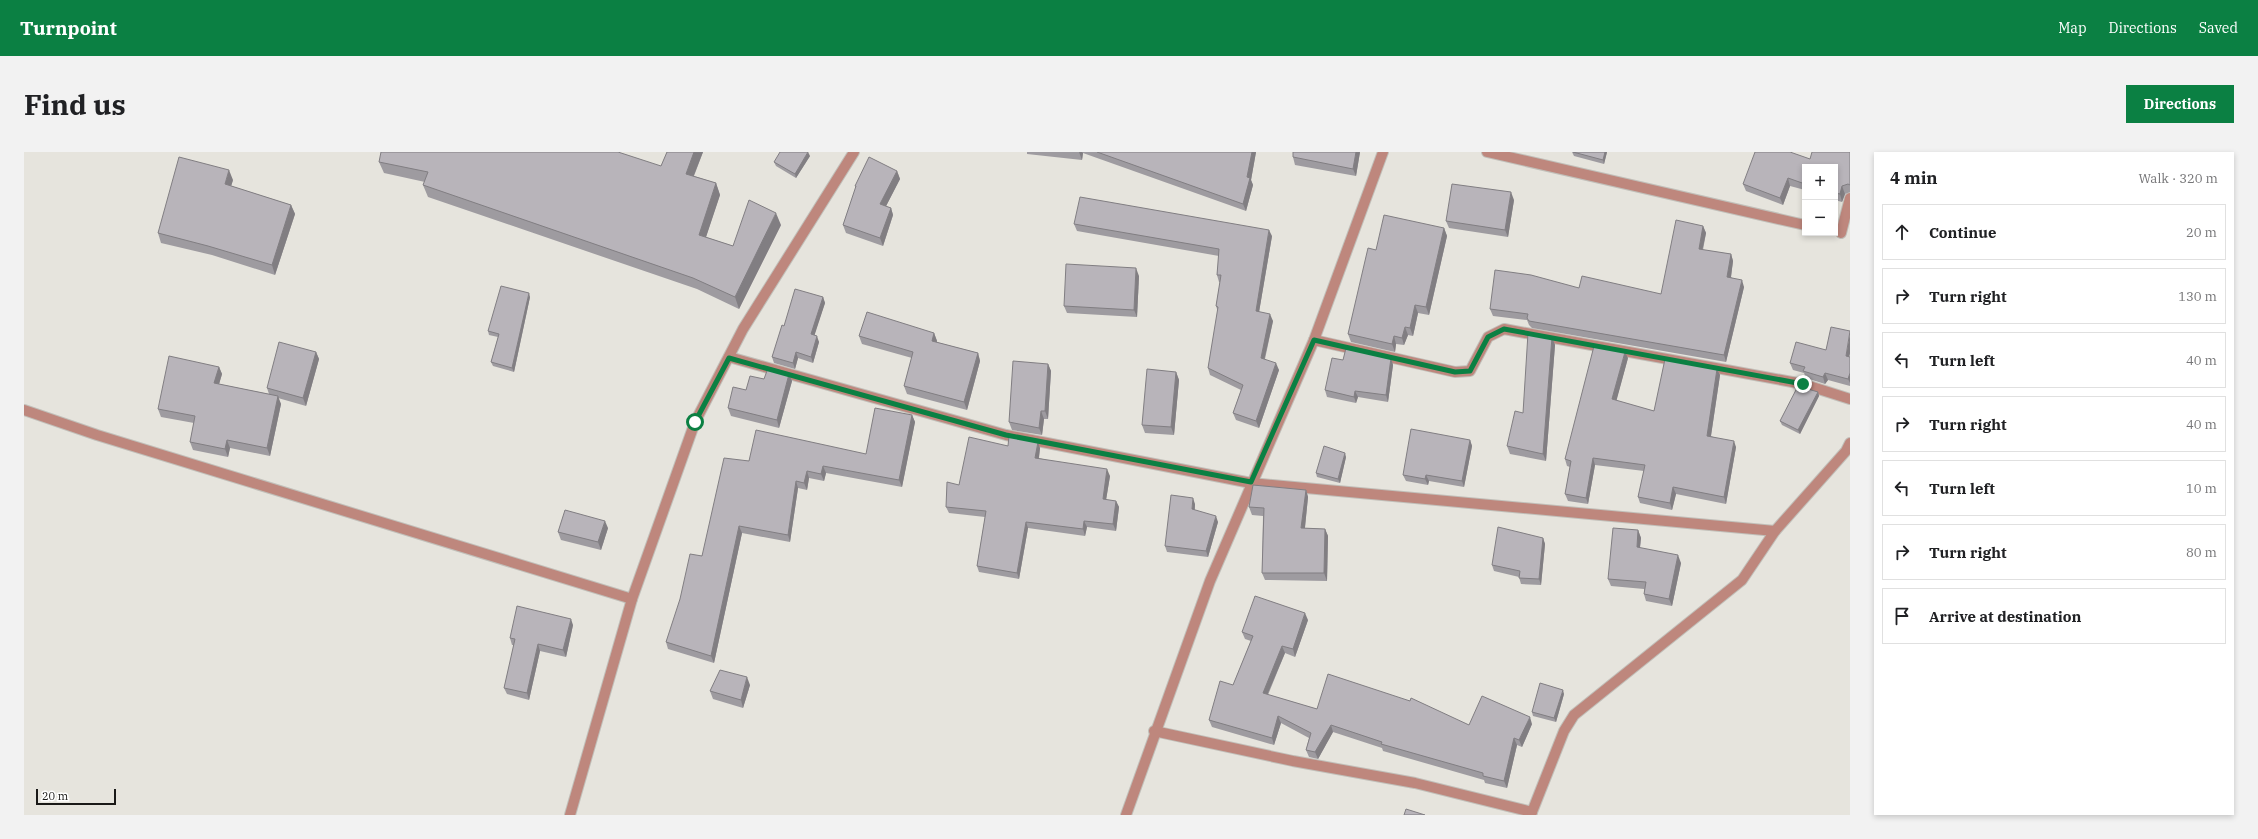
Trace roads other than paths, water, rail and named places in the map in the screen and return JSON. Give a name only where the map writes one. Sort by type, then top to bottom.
[{"type":"street","points":[[570,815],[632,599],[695,422],[747,322],[854,152]]},
{"type":"street","points":[[1126,815],[1154,731],[1210,581],[1251,482],[1314,340],[1384,152]]},
{"type":"street","points":[[1488,152],[1802,224]]},
{"type":"street","points":[[1842,233],[1850,198]]},
{"type":"street","points":[[1314,340],[1455,372],[1470,371],[1488,337],[1504,329],[1803,384],[1850,399]]},
{"type":"street","points":[[729,358],[1006,435],[1251,482],[1775,531]]},
{"type":"street","points":[[24,410],[97,435],[632,599]]},
{"type":"street","points":[[1154,731],[1293,761],[1415,783],[1532,812],[1564,731],[1574,715],[1742,580],[1775,531],[1846,451],[1850,442]]}]
